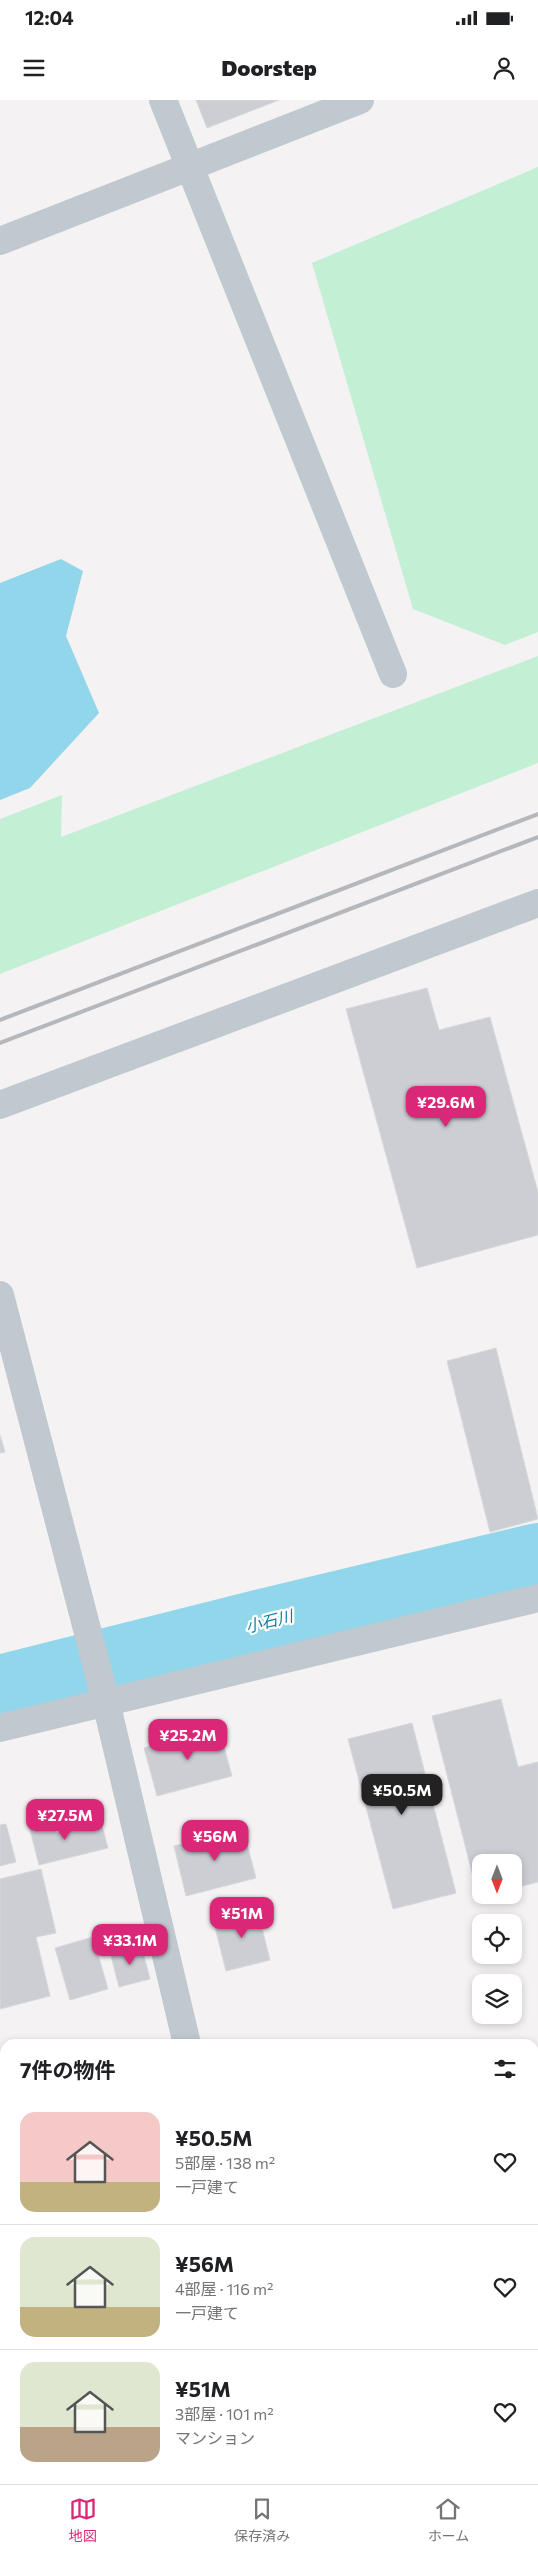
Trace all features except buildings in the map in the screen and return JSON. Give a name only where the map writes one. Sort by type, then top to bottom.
[{"type":"street","points":[[163,100],[393,674]]},
{"type":"street","points":[[0,241],[360,100]]},
{"type":"street","points":[[0,1105],[538,903]]},
{"type":"street","points":[[0,1295],[106,1702],[186,2039]]},
{"type":"street","points":[[0,1728],[538,1598]]},
{"type":"green space","points":[[538,167],[538,632],[505,645],[413,609],[312,263]]},
{"type":"green space","points":[[538,656],[538,763],[0,974],[0,819],[62,795],[61,837]]},
{"type":"water","points":[[61,559],[83,571],[66,636],[99,713],[30,788],[0,800],[0,583]]},
{"type":"waterway","name":"小石川","points":[[0,1687],[262,1621],[538,1555]]},
{"type":"railway","points":[[0,1020],[538,814]]},
{"type":"railway","points":[[0,1043],[538,837]]}]
